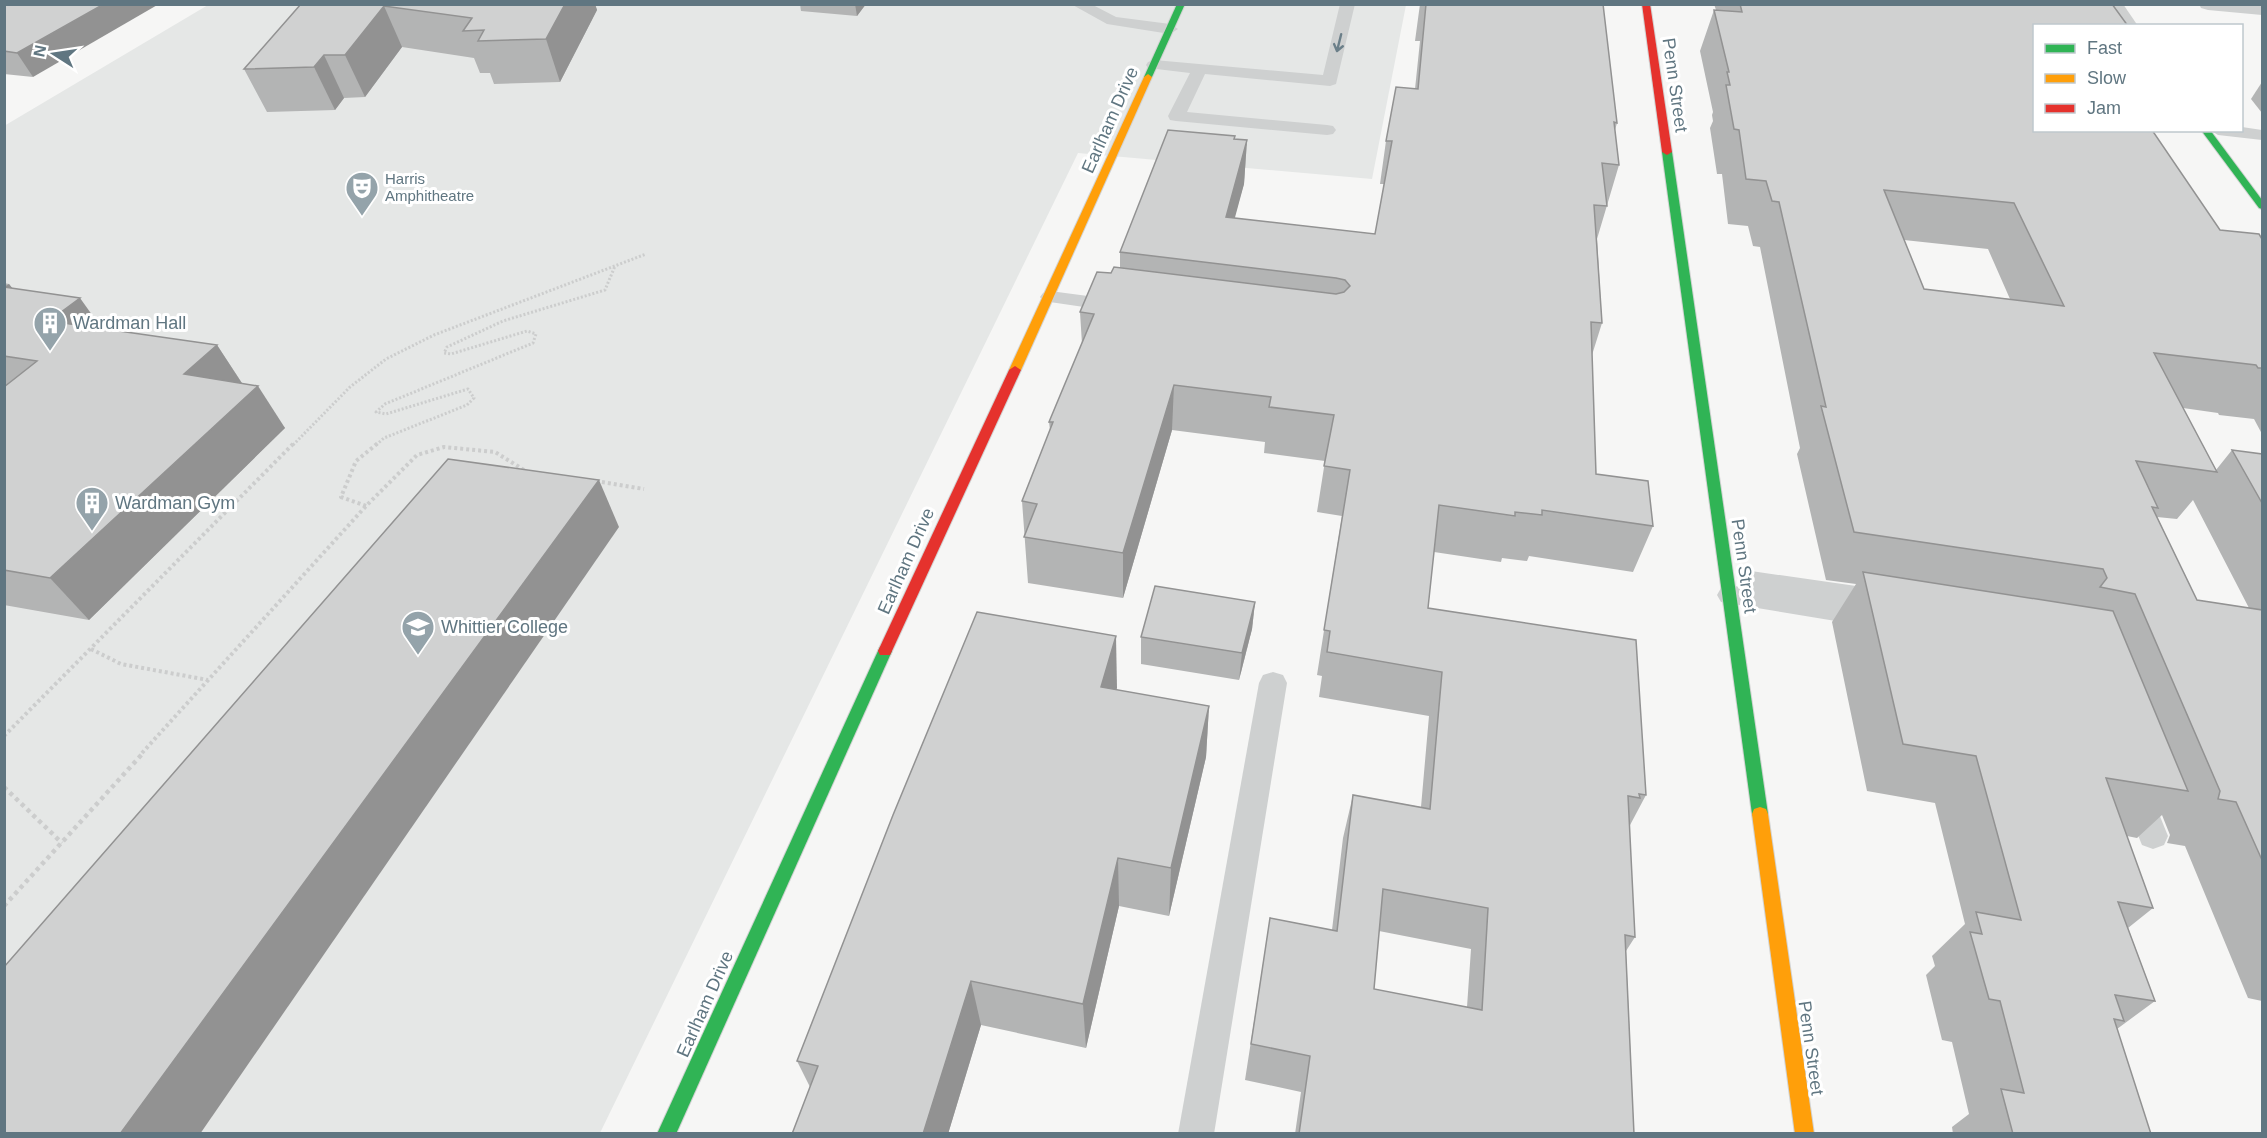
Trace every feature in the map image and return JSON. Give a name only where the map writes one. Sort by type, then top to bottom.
[{"type":"street","name":"Earlham Drive","points":[[666,1134],[972,460],[1050,297],[1181,4]]},
{"type":"street","name":"Penn Street","points":[[1646,4],[1805,1134]]},
{"type":"street","points":[[2113,4],[2127,24]]},
{"type":"street","points":[[2208,4],[2262,9]]},
{"type":"street","points":[[2206,132],[2262,206]]},
{"type":"lane","points":[[1078,4],[1112,21],[1170,29]]},
{"type":"lane","points":[[1154,65],[1330,81],[1348,4]]},
{"type":"lane","points":[[1200,69],[1176,116],[1327,130]]},
{"type":"lane","points":[[2236,132],[2262,135]]},
{"type":"lane","points":[[1050,297],[1143,309]]},
{"type":"lane","points":[[1729,586],[1901,612]]},
{"type":"lane","points":[[1196,1134],[1273,683]]},
{"type":"lane","points":[[2127,770],[2152,836]]},
{"type":"path","points":[[4,736],[350,387],[386,359],[434,335],[646,254]]},
{"type":"path","points":[[366,506],[341,497],[356,461],[384,438],[467,405],[474,398],[468,389],[386,414],[376,412],[385,404],[533,343],[536,334],[527,332],[451,354],[444,353],[447,347],[503,321],[605,290],[615,266]]},
{"type":"path","points":[[6,904],[366,506],[417,455],[444,447],[495,452],[520,469],[531,471]]},
{"type":"path","points":[[588,480],[644,489]]},
{"type":"path","points":[[91,649],[121,664],[209,680]]},
{"type":"path","points":[[4,787],[62,843]]},
{"type":"shaded area","name":"Whittier College","points":[[208,5],[1406,5],[1372,179],[1078,153],[600,1133],[5,1133],[4,126]]},
{"type":"building","points":[[4,4],[104,4],[17,53],[4,51]]},
{"type":"building","points":[[301,4],[565,4],[546,39],[478,41],[484,30],[463,31],[472,18],[384,6],[345,55],[324,55],[314,67],[244,69]]},
{"type":"building","points":[[1426,4],[1603,4],[1617,123],[1614,122],[1619,165],[1602,163],[1607,206],[1594,205],[1602,323],[1591,322],[1596,474],[1648,481],[1653,526],[1542,510],[1542,515],[1515,512],[1515,516],[1439,505],[1428,608],[1636,640],[1646,795],[1639,794],[1640,798],[1628,796],[1635,937],[1625,935],[1634,1134],[1299,1134],[1310,1056],[1251,1044],[1270,918],[1337,931],[1353,795],[1430,809],[1442,672],[1327,652],[1330,631],[1324,630],[1350,470],[1324,466],[1334,415],[1269,407],[1271,397],[1174,385],[1123,553],[1024,537],[1037,504],[1022,501],[1053,422],[1049,422],[1094,314],[1080,312],[1097,272],[1111,273],[1114,267],[1336,294],[1344,292],[1350,286],[1345,280],[1336,278],[1120,252],[1168,130],[1235,136],[1234,139],[1247,140],[1226,217],[1375,234],[1392,141],[1386,141],[1396,87],[1418,89]],"holes":[[[1383,889],[1488,908],[1482,1010],[1374,989]]]},
{"type":"building","points":[[1740,4],[2112,4],[2127,24],[2033,24],[2033,132],[2153,132],[2220,230],[2259,234],[2262,239],[2262,368],[2256,365],[2154,353],[2217,472],[2136,461],[2158,508],[2152,507],[2197,600],[2262,610],[2262,860],[2236,802],[2218,799],[2220,791],[2135,594],[2100,587],[2107,578],[2103,569],[1854,532],[1821,406],[1826,407],[1779,202],[1772,201],[1766,181],[1746,179],[1739,130],[1734,129],[1726,85],[1730,85],[1727,72],[1729,72],[1714,10],[1742,12]],"holes":[[[1884,190],[2014,203],[2064,306],[1924,289]]]},
{"type":"building","points":[[4,287],[80,298],[49,321],[217,345],[184,374],[258,386],[50,578],[4,570],[4,387],[37,361],[4,356]]},
{"type":"building","points":[[2232,450],[2262,454],[2262,503]]},
{"type":"building","points":[[448,459],[599,480],[120,1134],[4,1134],[4,967]]},
{"type":"building","points":[[1863,572],[2113,611],[2188,791],[2106,778],[2153,908],[2118,902],[2155,1001],[2115,995],[2124,1021],[2114,1019],[2151,1134],[2013,1134],[2001,1089],[2024,1093],[2000,1001],[1989,999],[1970,932],[1982,934],[1976,912],[2021,920],[1976,756],[1903,744]]},
{"type":"building","points":[[1155,586],[1255,602],[1242,653],[1141,637]]},
{"type":"building","points":[[977,612],[1116,636],[1101,687],[1209,706],[1171,868],[1118,858],[1083,1004],[971,981],[923,1134],[792,1134],[818,1066],[797,1061],[893,815]]},
{"type":"traffic: fast","points":[[1148,77],[1181,4]]},
{"type":"traffic: fast","points":[[2206,132],[2262,206]]},
{"type":"traffic: fast","points":[[1667,152],[1760,814]]},
{"type":"traffic: fast","points":[[666,1134],[885,651]]},
{"type":"traffic: slow","points":[[1015,370],[1148,77]]},
{"type":"traffic: slow","points":[[1760,814],[1805,1134]]},
{"type":"traffic: jam","points":[[1646,4],[1667,152]]},
{"type":"traffic: jam","points":[[885,651],[1015,370]]},
{"type":"place","name":"Harris Amphitheatre","points":[[362,217]]},
{"type":"place","name":"Wardman Hall","points":[[50,352]]},
{"type":"place","name":"Wardman Gym","points":[[92,532]]},
{"type":"place","name":"Whittier College","points":[[418,656]]}]
